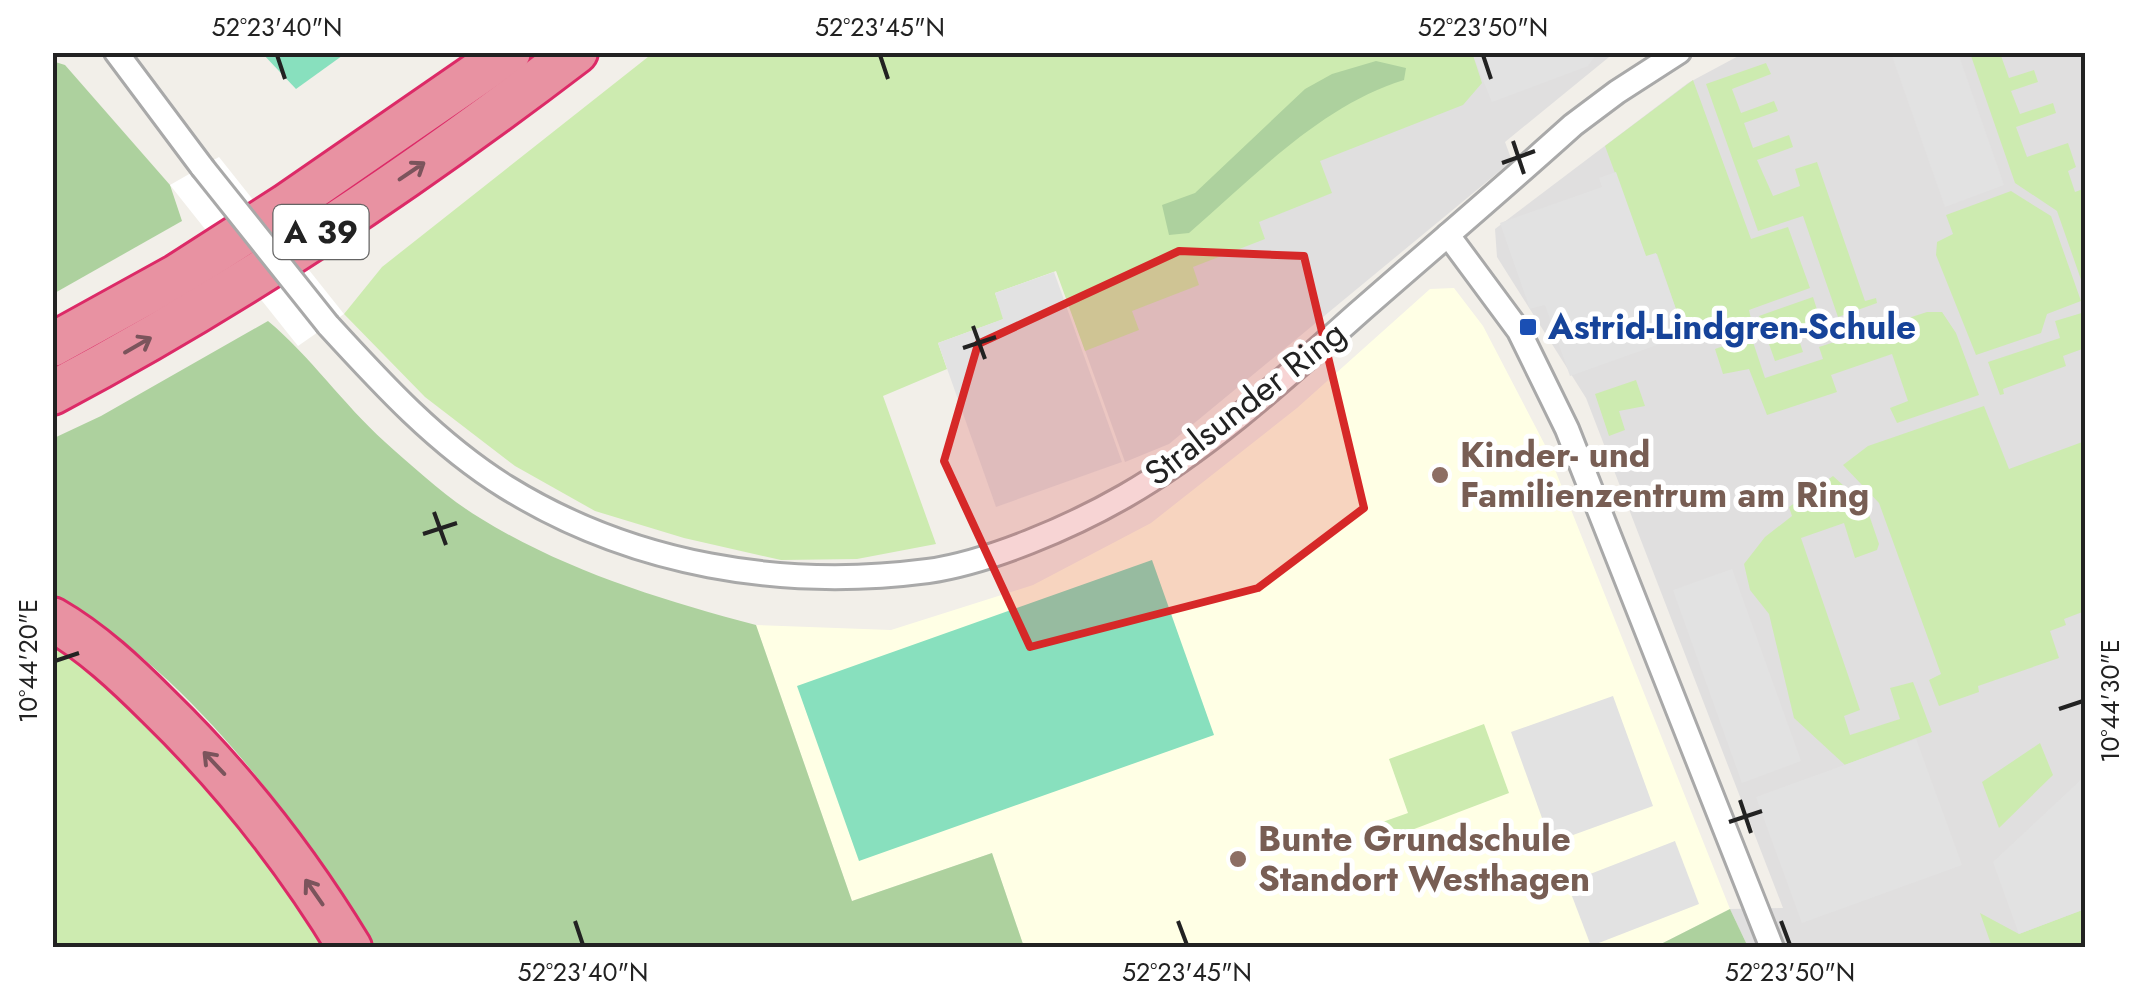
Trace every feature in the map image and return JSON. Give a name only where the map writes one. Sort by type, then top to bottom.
[{"type":"highway","name":"A 39","points":[[52,345],[208,256],[509,52]]},
{"type":"highway","name":"A 39","points":[[52,393],[199,310],[312,238],[496,114],[576,52]]},
{"type":"highway","points":[[52,619],[129,677],[238,788],[350,948]]},
{"type":"street","name":"Stralsunder Ring","points":[[116,52],[328,325],[412,413],[456,452],[504,485],[579,526],[664,556],[732,570],[830,578],[931,570],[1016,546],[1075,523],[1128,494],[1234,420],[1578,121],[1679,52]]},
{"type":"street","points":[[1448,235],[1519,331],[1567,428],[1772,948]]},
{"type":"highlighted area","points":[[1179,251],[1304,256],[1364,508],[1258,588],[1030,647],[944,461],[978,344]]},
{"type":"shaded area","points":[[1472,52],[1597,53],[1588,66],[1492,102]]},
{"type":"shaded area","points":[[1224,53],[1614,53],[1505,142],[1512,161],[1169,444],[1125,462],[1057,272]]},
{"type":"shaded area","points":[[1744,53],[2085,53],[2085,947],[1748,947],[1730,909],[1783,908],[1586,398],[1497,257],[1495,229],[1688,83]]},
{"type":"shaded area","points":[[1891,53],[1958,53],[2004,185],[1945,207]]},
{"type":"shaded area","points":[[1616,172],[1646,256],[1656,253],[1685,335],[1570,376],[1545,305],[1530,309],[1500,223],[1602,187],[1599,178]]},
{"type":"shaded area","points":[[1054,272],[1122,462],[996,507],[938,343],[1003,319],[995,293]]},
{"type":"shaded area","points":[[1454,288],[1483,326],[1546,447],[1730,909],[1655,947],[1024,947],[992,853],[852,901],[756,625],[891,630],[1033,585],[1151,523],[1297,408],[1430,289]]},
{"type":"shaded area","points":[[1732,569],[1801,761],[1742,783],[1673,590]]},
{"type":"shaded area","points":[[1613,696],[1653,806],[1551,843],[1511,732]]},
{"type":"shaded area","points":[[1916,739],[1962,865],[1802,923],[1756,797]]},
{"type":"shaded area","points":[[2085,776],[2085,909],[2019,934],[1993,862]]},
{"type":"shaded area","points":[[1675,841],[1699,904],[1591,946],[1567,883]]},
{"type":"green space","points":[[1472,52],[1482,83],[1463,105],[1320,161],[1332,193],[1259,222],[1265,239],[1193,267],[1199,285],[1132,311],[1139,330],[1085,351],[1056,271],[995,293],[1004,319],[938,343],[947,369],[883,396],[936,544],[857,559],[781,560],[684,538],[595,511],[515,466],[425,397],[344,314],[382,267],[653,53]]},
{"type":"green space","points":[[262,53],[346,53],[296,89]]},
{"type":"green space","points":[[1970,53],[2000,53],[2009,78],[2034,70],[2038,82],[2011,91],[2020,114],[2053,103],[2056,113],[2016,127],[2027,157],[2068,143],[2076,167],[2068,171],[2075,192],[2083,189],[2085,196],[2085,291],[2057,211],[2015,183]]},
{"type":"green space","points":[[52,61],[65,65],[170,185],[182,221],[53,294]]},
{"type":"green space","points":[[1376,61],[1406,68],[1404,80],[1373,92],[1316,125],[1189,233],[1169,235],[1162,205],[1195,193],[1305,89],[1332,74]]},
{"type":"green space","points":[[1766,63],[1771,74],[1732,89],[1741,113],[1774,101],[1778,111],[1744,123],[1753,148],[1789,135],[1793,147],[1757,160],[1773,196],[1800,186],[1795,169],[1817,162],[1865,301],[1876,298],[1877,303],[1838,317],[1803,216],[1758,231],[1706,84]]},
{"type":"green space","points":[[1693,80],[1751,239],[1788,227],[1810,288],[1749,310],[1751,319],[1687,341],[1657,254],[1646,257],[1605,146]]},
{"type":"green space","points":[[2011,191],[2051,216],[2081,301],[2047,314],[2041,333],[1976,355],[1936,255],[1937,242],[1953,234],[1946,215]]},
{"type":"green space","points":[[1813,297],[1822,325],[1797,334],[1803,352],[1775,361],[1759,316]]},
{"type":"green space","points":[[1927,312],[1942,312],[1956,333],[1979,395],[1897,423],[1890,408],[1908,401],[1892,354],[1831,375],[1837,392],[1767,415],[1749,369],[1723,374],[1715,349],[1751,336],[1765,378],[1823,359],[1819,347]]},
{"type":"green space","points":[[2085,312],[2085,348],[2063,356],[2066,366],[2003,389],[2004,394],[2000,395],[1988,362],[2060,338],[2055,321]]},
{"type":"green space","points":[[268,321],[385,442],[480,518],[545,553],[614,582],[756,625],[852,901],[992,853],[1024,947],[375,947],[310,847],[235,751],[194,706],[150,664],[53,594],[52,439],[101,416]]},
{"type":"green space","points":[[1636,380],[1645,406],[1619,411],[1625,430],[1609,436],[1595,394]]},
{"type":"green space","points":[[1984,406],[2009,469],[2085,441],[2085,611],[2064,619],[2066,625],[2050,631],[2059,658],[1978,686],[1979,692],[1939,706],[1929,680],[1941,674],[1879,503],[1843,465],[1868,446]]},
{"type":"green space","points":[[1833,476],[1866,506],[1879,544],[1877,550],[1855,558],[1844,523],[1801,538],[1860,710],[1844,716],[1850,735],[1900,719],[1890,688],[1913,682],[1932,732],[1845,765],[1794,718],[1769,614],[1750,590],[1744,564],[1765,537],[1792,516],[1789,507]]},
{"type":"green space","points":[[1152,560],[1214,735],[859,861],[797,686]]},
{"type":"green space","points":[[52,639],[116,688],[237,816],[327,947],[53,947]]},
{"type":"green space","points":[[1484,724],[1509,793],[1380,842],[1374,825],[1408,813],[1389,759]]},
{"type":"green space","points":[[2040,743],[2053,775],[1999,828],[1982,782]]},
{"type":"green space","points":[[1730,909],[1748,947],[1655,947]]},
{"type":"green space","points":[[2085,909],[2085,947],[1992,947],[1980,913],[2019,934]]},
{"type":"pier","points":[[219,157],[344,314],[298,346],[170,185]]},
{"type":"place","name":"Astrid-Lindgren-Schule","points":[[1528,327]]},
{"type":"place","name":"Kinder- und Familienzentrum am Ring","points":[[1440,475]]},
{"type":"place","name":"Bunte Grundschule Standort Westhagen","points":[[1238,859]]}]
